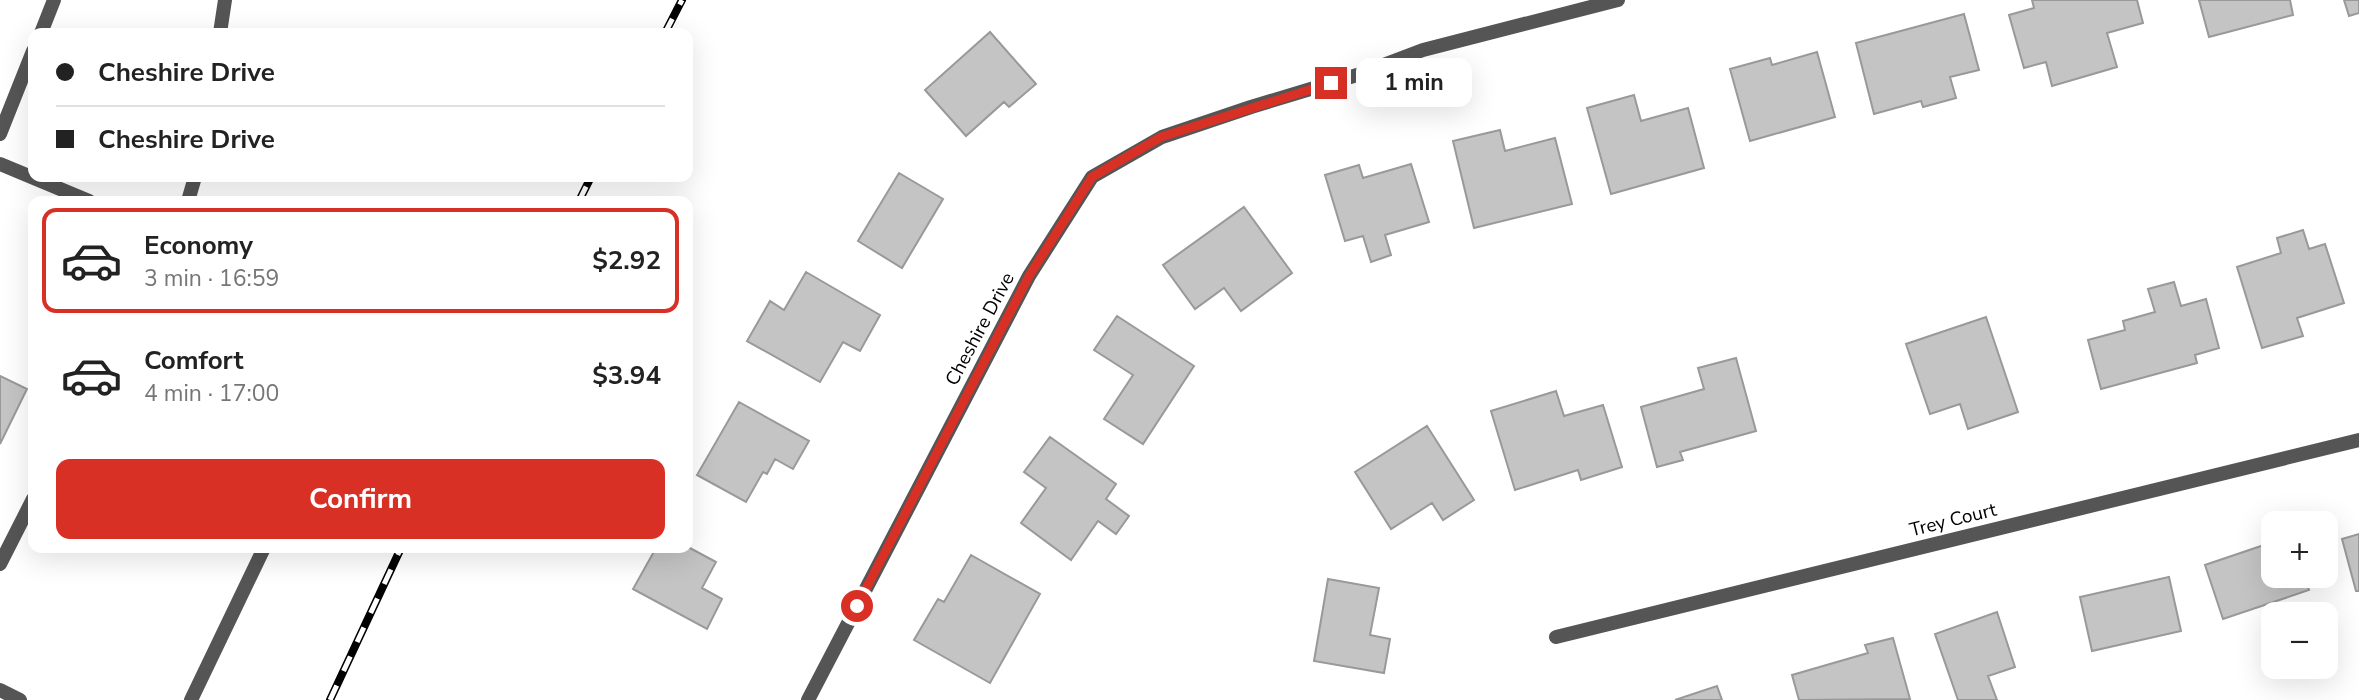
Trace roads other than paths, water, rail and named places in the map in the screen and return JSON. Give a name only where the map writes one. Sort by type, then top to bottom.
[{"type":"street","points":[[43,28],[54,0]]},
{"type":"street","points":[[221,28],[225,0]]},
{"type":"street","name":"Cheshire Drive","points":[[808,700],[1029,276],[1092,177],[1161,137],[1357,75],[1423,50],[1618,0]]},
{"type":"street","points":[[0,134],[28,64]]},
{"type":"street","points":[[0,163],[28,175]]},
{"type":"street","points":[[44,182],[77,196]]},
{"type":"street","name":"Trey Court","points":[[1556,637],[2359,440]]},
{"type":"street","points":[[0,564],[28,509]]},
{"type":"street","points":[[191,700],[262,553]]},
{"type":"street","points":[[0,690],[20,700]]},
{"type":"railway","points":[[668,28],[682,0]]},
{"type":"railway","points":[[582,196],[588,182]]},
{"type":"railway","points":[[330,700],[399,553]]}]
